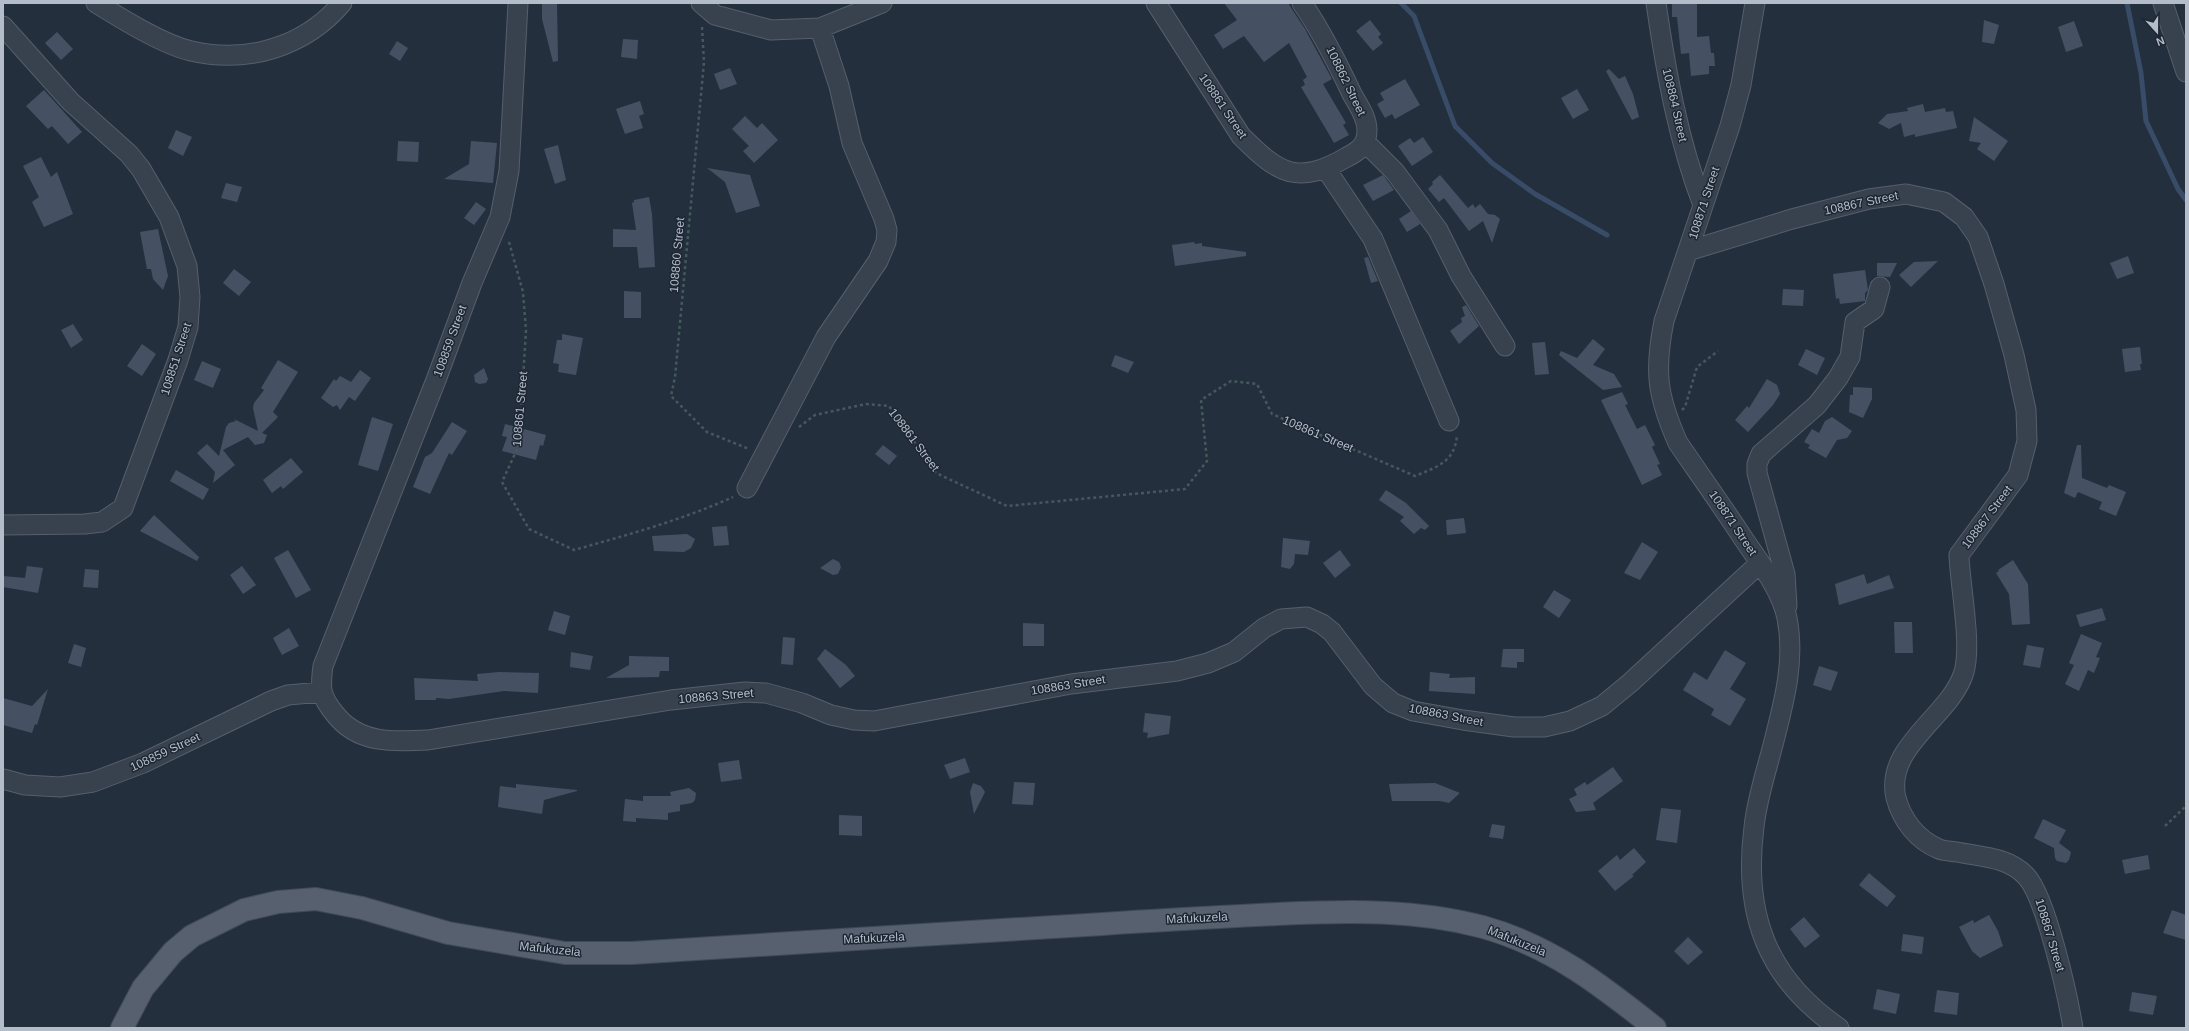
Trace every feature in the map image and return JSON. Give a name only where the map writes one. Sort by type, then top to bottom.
[{"type":"main road","name":"Mafukuzela","points":[[122,1028],[143,988],[173,952],[192,936],[244,910],[278,902],[316,900],[362,908],[448,933],[508,945],[565,953],[632,953],[1213,917],[1349,911],[1429,915],[1484,928],[1528,944],[1565,962],[1598,983],[1655,1028]]},
{"type":"street","points":[[96,3],[154,36],[190,51],[226,56],[248,54],[294,41],[314,30],[329,19],[342,3]]},
{"type":"street","name":"108859 Street","points":[[3,779],[25,785],[60,787],[93,782],[143,764],[271,701],[288,695],[321,692],[323,666],[436,380],[472,283],[500,217],[509,171],[518,3]]},
{"type":"street","points":[[701,3],[715,15],[771,30],[820,28],[882,3]]},
{"type":"street","name":"108861 Street","points":[[1156,3],[1241,136],[1260,154],[1278,167],[1289,172],[1310,174],[1326,169]]},
{"type":"street","name":"108862 Street","points":[[1302,3],[1322,33],[1363,116],[1367,128],[1365,142]]},
{"type":"street","name":"108864 Street","points":[[1656,3],[1660,34],[1676,120],[1703,205]]},
{"type":"street","name":"108871 Street","points":[[1756,3],[1742,85],[1664,321],[1659,349],[1658,374],[1660,395],[1668,422],[1678,443],[1760,563],[1778,594],[1787,617],[1790,664],[1786,692],[1754,825],[1750,871],[1751,893],[1766,942],[1781,972],[1803,1000],[1839,1028]]},
{"type":"street","points":[[2163,3],[2186,72]]},
{"type":"street","name":"108851 Street","points":[[3,26],[71,102],[129,154],[141,169],[175,229],[187,266],[190,297],[188,327],[178,360],[123,508],[110,518],[96,523],[3,525]]},
{"type":"street","points":[[746,488],[826,337],[878,261],[886,242],[887,230],[884,219],[852,143],[839,86],[820,28]]},
{"type":"street","points":[[1449,421],[1373,239],[1326,169],[1358,151],[1365,142],[1395,172],[1438,230],[1461,276],[1505,346]]},
{"type":"street","name":"108867 Street","points":[[1688,251],[1792,219],[1869,199],[1906,194],[1944,202],[1964,217],[1978,237],[1994,284],[2014,355],[2026,410],[2027,441],[2018,476],[1984,523],[1966,543],[1960,554],[1967,652],[1964,672],[1951,695],[1929,721],[1902,758],[1894,777],[1896,797],[1903,817],[1913,832],[1939,849],[1997,859],[2014,865],[2028,878],[2040,898],[2062,977],[2073,1028]]},
{"type":"street","points":[[1787,617],[1785,574],[1757,474],[1757,464],[1761,454],[1817,405],[1838,378],[1850,357],[1853,326],[1858,320],[1874,309],[1880,287]]},
{"type":"street","name":"108863 Street","points":[[321,692],[328,705],[350,729],[365,737],[401,742],[428,740],[671,700],[745,692],[766,692],[802,703],[830,715],[854,720],[874,721],[1071,684],[1177,671],[1208,663],[1234,652],[1264,628],[1281,619],[1307,616],[1322,624],[1332,632],[1373,686],[1393,703],[1413,711],[1463,720],[1514,727],[1544,727],[1570,721],[1602,706],[1630,683],[1760,563]]},
{"type":"path","name":"108860 Street","points":[[702,25],[704,62],[675,377],[671,396],[707,432],[763,455]]},
{"type":"path","name":"108861 Street","points":[[500,217],[523,292],[526,330],[519,445],[502,482],[530,529],[574,550],[630,534],[713,506],[739,494],[746,488]]},
{"type":"path","points":[[1668,422],[1686,407],[1697,367],[1718,351]]},
{"type":"path","name":"108861 Street","points":[[798,428],[815,415],[866,404],[889,406],[936,473],[1007,506],[1185,489],[1208,461],[1201,400],[1231,381],[1258,384],[1272,414],[1415,476],[1440,466],[1456,448],[1457,433],[1449,421]]},
{"type":"path","points":[[2165,826],[2186,806]]},
{"type":"building","points":[[542,3],[557,3],[558,61],[553,62],[542,19]]},
{"type":"building","points":[[1224,3],[1288,3],[1305,29],[1332,79],[1323,84],[1346,123],[1343,125],[1349,135],[1334,143],[1301,87],[1305,85],[1303,80],[1307,77],[1289,43],[1264,62],[1244,36],[1223,49],[1214,35],[1237,20]]},
{"type":"building","points":[[1672,3],[1697,3],[1697,37],[1709,36],[1711,53],[1714,53],[1715,66],[1709,66],[1709,74],[1691,76],[1689,53],[1681,54],[1677,17],[1672,17]]},
{"type":"building","points":[[1370,20],[1381,34],[1378,37],[1383,43],[1373,51],[1356,31]]},
{"type":"building","points":[[1984,20],[1999,25],[1994,44],[1982,42]]},
{"type":"building","points":[[2074,21],[2083,46],[2066,52],[2058,27]]},
{"type":"building","points":[[57,32],[73,49],[61,60],[45,43]]},
{"type":"building","points":[[623,39],[638,40],[637,59],[621,57]]},
{"type":"building","points":[[397,41],[408,48],[400,61],[389,54]]},
{"type":"building","points":[[730,68],[737,84],[720,90],[714,74]]},
{"type":"building","points":[[1609,69],[1619,79],[1625,76],[1633,94],[1639,117],[1632,120],[1606,71]]},
{"type":"building","points":[[1405,79],[1420,105],[1395,119],[1392,114],[1385,118],[1377,104],[1384,100],[1380,93]]},
{"type":"building","points":[[1577,89],[1589,110],[1573,119],[1561,98]]},
{"type":"building","points":[[44,90],[82,132],[68,144],[52,126],[48,129],[26,106]]},
{"type":"building","points":[[640,101],[644,114],[639,116],[643,128],[625,134],[616,109]]},
{"type":"building","points":[[1923,104],[1925,112],[1945,108],[1946,112],[1953,111],[1957,128],[1915,137],[1915,134],[1904,137],[1901,123],[1889,129],[1878,123],[1887,114],[1908,111],[1907,108]]},
{"type":"building","points":[[745,116],[757,128],[762,123],[778,140],[754,163],[743,151],[749,146],[732,129]]},
{"type":"building","points":[[1974,117],[2008,141],[1994,161],[1977,149],[1981,143],[1969,141]]},
{"type":"building","points":[[176,130],[192,137],[183,156],[168,148]]},
{"type":"building","points":[[1423,137],[1433,152],[1412,166],[1398,146],[1410,138],[1414,143]]},
{"type":"building","points":[[398,141],[419,142],[418,162],[397,161]]},
{"type":"building","points":[[471,141],[497,143],[493,183],[444,179],[469,164]]},
{"type":"building","points":[[558,145],[566,180],[555,184],[544,149]]},
{"type":"building","points":[[41,157],[51,177],[57,172],[73,214],[44,227],[32,202],[39,197],[23,166]]},
{"type":"building","points":[[707,168],[750,175],[760,206],[736,213],[725,182]]},
{"type":"building","points":[[1383,175],[1394,190],[1373,201],[1363,185]]},
{"type":"building","points":[[1440,175],[1468,208],[1473,204],[1475,208],[1480,204],[1488,214],[1495,215],[1500,219],[1492,243],[1483,221],[1469,231],[1444,198],[1439,202],[1428,189],[1433,184],[1432,182]]},
{"type":"building","points":[[226,183],[242,187],[237,202],[221,198]]},
{"type":"building","points":[[649,197],[652,214],[655,267],[639,268],[637,247],[613,247],[613,229],[636,230],[632,203],[634,200]]},
{"type":"building","points":[[476,202],[486,209],[474,225],[464,218]]},
{"type":"building","points":[[1411,211],[1420,224],[1407,232],[1399,219]]},
{"type":"building","points":[[158,229],[168,276],[163,290],[153,279],[151,269],[147,269],[140,232]]},
{"type":"building","points":[[1194,242],[1195,244],[1202,243],[1202,246],[1246,252],[1246,256],[1175,266],[1172,245]]},
{"type":"building","points":[[2128,256],[2134,273],[2117,279],[2110,263]]},
{"type":"building","points":[[1368,257],[1378,281],[1371,283],[1364,258]]},
{"type":"building","points":[[1938,261],[1911,287],[1899,275],[1914,262]]},
{"type":"building","points":[[1877,263],[1897,263],[1890,277],[1877,276]]},
{"type":"building","points":[[234,269],[251,282],[239,296],[223,283]]},
{"type":"building","points":[[1865,270],[1868,290],[1865,293],[1865,301],[1840,304],[1839,298],[1836,299],[1833,274]]},
{"type":"building","points":[[1783,289],[1804,290],[1803,306],[1782,305]]},
{"type":"building","points":[[624,291],[641,292],[641,318],[624,318]]},
{"type":"building","points":[[1466,305],[1479,326],[1459,344],[1450,331],[1462,322],[1461,318],[1465,316],[1462,307]]},
{"type":"building","points":[[73,324],[83,340],[71,348],[61,330]]},
{"type":"building","points":[[562,334],[583,338],[576,375],[558,372],[559,364],[553,363],[557,340],[562,340]]},
{"type":"building","points":[[1593,339],[1605,349],[1593,365],[1614,374],[1622,387],[1603,390],[1559,355],[1561,351],[1577,358]]},
{"type":"building","points":[[1545,342],[1549,374],[1535,375],[1532,343]]},
{"type":"building","points":[[142,344],[156,354],[142,376],[127,366]]},
{"type":"building","points":[[2140,347],[2142,364],[2140,364],[2141,370],[2125,372],[2122,349]]},
{"type":"building","points":[[1806,349],[1825,358],[1817,375],[1798,365]]},
{"type":"building","points":[[1115,355],[1134,362],[1128,373],[1111,366]]},
{"type":"building","points":[[278,360],[298,372],[273,412],[278,417],[262,433],[267,435],[264,443],[255,445],[248,437],[223,450],[235,465],[213,483],[215,472],[197,453],[207,444],[219,456],[226,427],[229,423],[236,421],[234,419],[258,431],[253,408],[254,403],[264,390],[261,388]]},
{"type":"building","points":[[202,361],[221,369],[213,388],[194,380]]},
{"type":"building","points":[[484,368],[488,379],[486,383],[479,384],[475,382],[474,375]]},
{"type":"building","points":[[360,370],[371,378],[355,401],[349,397],[340,410],[337,405],[333,407],[321,398],[334,379],[336,381],[340,376],[351,382]]},
{"type":"building","points":[[1767,379],[1777,385],[1780,394],[1773,405],[1748,432],[1735,420],[1747,406],[1749,408]]},
{"type":"building","points":[[1853,387],[1872,388],[1872,399],[1863,418],[1849,412],[1850,395],[1853,395]]},
{"type":"building","points":[[1622,392],[1628,404],[1625,405],[1637,429],[1645,425],[1655,445],[1652,447],[1660,464],[1657,465],[1662,475],[1642,485],[1601,400]]},
{"type":"building","points":[[372,417],[393,424],[378,471],[358,465]]},
{"type":"building","points":[[1832,417],[1852,431],[1847,438],[1837,440],[1826,458],[1808,448],[1810,445],[1804,442],[1812,429],[1819,433],[1825,421]]},
{"type":"building","points":[[452,422],[467,431],[452,455],[449,453],[430,494],[413,487],[425,457],[432,453]]},
{"type":"building","points":[[505,424],[546,435],[543,446],[540,445],[536,460],[502,451],[507,437],[502,436]]},
{"type":"building","points":[[883,445],[897,456],[889,465],[875,454]]},
{"type":"building","points":[[2077,445],[2081,445],[2082,478],[2107,488],[2109,485],[2126,492],[2116,516],[2099,509],[2102,502],[2078,492],[2075,498],[2064,493]]},
{"type":"building","points":[[291,458],[303,472],[283,489],[281,486],[272,493],[263,480]]},
{"type":"building","points":[[176,470],[209,489],[203,500],[170,481]]},
{"type":"building","points":[[1386,490],[1406,503],[1429,526],[1425,530],[1421,528],[1414,534],[1400,521],[1404,517],[1379,500]]},
{"type":"building","points":[[154,515],[199,557],[197,561],[140,531]]},
{"type":"building","points":[[1464,518],[1466,533],[1447,535],[1446,520]]},
{"type":"building","points":[[727,526],[729,545],[714,546],[712,527]]},
{"type":"building","points":[[687,534],[695,539],[691,548],[684,552],[654,551],[652,536]]},
{"type":"building","points":[[1283,538],[1310,541],[1308,555],[1295,554],[1294,564],[1290,569],[1281,567]]},
{"type":"building","points":[[1642,542],[1658,552],[1640,580],[1624,573]]},
{"type":"building","points":[[288,550],[311,590],[296,598],[274,558]]},
{"type":"building","points":[[1340,550],[1351,565],[1335,578],[1323,563]]},
{"type":"building","points":[[833,559],[839,562],[841,567],[838,574],[833,575],[820,568]]},
{"type":"building","points":[[2013,560],[2028,584],[2030,624],[2012,625],[2009,594],[1996,573]]},
{"type":"building","points":[[27,566],[43,568],[38,593],[3,587],[3,576],[25,578]]},
{"type":"building","points":[[242,566],[256,585],[243,594],[230,575]]},
{"type":"building","points":[[85,569],[99,570],[98,588],[83,587]]},
{"type":"building","points":[[1864,574],[1867,584],[1889,575],[1894,588],[1839,605],[1835,584]]},
{"type":"building","points":[[1554,590],[1571,600],[1559,618],[1543,607]]},
{"type":"building","points":[[2102,608],[2106,620],[2080,627],[2076,615]]},
{"type":"building","points":[[554,611],[570,616],[565,635],[548,630]]},
{"type":"building","points":[[1894,622],[1912,622],[1913,653],[1895,653]]},
{"type":"building","points":[[1023,623],[1044,624],[1044,646],[1023,646]]},
{"type":"building","points":[[289,628],[299,646],[282,655],[273,638]]},
{"type":"building","points":[[2081,634],[2102,643],[2096,657],[2100,658],[2094,673],[2088,670],[2079,691],[2065,684],[2074,665],[2069,663]]},
{"type":"building","points":[[783,637],[795,638],[793,665],[781,664]]},
{"type":"building","points":[[74,644],[86,648],[81,667],[68,663]]},
{"type":"building","points":[[2027,645],[2044,648],[2040,668],[2023,665]]},
{"type":"building","points":[[825,649],[846,665],[855,676],[840,688],[817,659]]},
{"type":"building","points":[[1503,649],[1524,649],[1524,662],[1517,662],[1517,668],[1501,667]]},
{"type":"building","points":[[1725,650],[1746,663],[1730,689],[1746,699],[1730,726],[1711,715],[1714,709],[1683,690],[1694,672],[1707,680]]},
{"type":"building","points":[[571,652],[593,656],[590,670],[570,667]]},
{"type":"building","points":[[629,656],[669,657],[669,671],[660,671],[659,677],[606,678],[629,665]]},
{"type":"building","points":[[1819,666],[1838,672],[1831,691],[1813,685]]},
{"type":"building","points":[[499,672],[539,673],[538,693],[504,691],[449,699],[436,698],[436,700],[415,700],[414,678],[478,681],[477,674]]},
{"type":"building","points":[[1430,672],[1450,674],[1449,678],[1475,677],[1475,694],[1429,691]]},
{"type":"building","points":[[48,689],[37,725],[35,724],[32,733],[3,725],[3,698],[32,706]]},
{"type":"building","points":[[1145,713],[1171,716],[1169,734],[1147,738],[1148,733],[1143,732]]},
{"type":"building","points":[[965,758],[970,772],[950,779],[944,765]]},
{"type":"building","points":[[739,760],[742,779],[721,782],[718,763]]},
{"type":"building","points":[[1613,767],[1623,781],[1593,803],[1596,810],[1576,812],[1569,799],[1577,795],[1574,789],[1585,782],[1587,785]]},
{"type":"building","points":[[1014,782],[1035,783],[1033,805],[1012,804]]},
{"type":"building","points":[[973,783],[981,786],[985,792],[974,814],[970,792]]},
{"type":"building","points":[[1435,783],[1460,793],[1449,803],[1440,801],[1392,801],[1389,784]]},
{"type":"building","points":[[516,784],[577,791],[544,800],[542,814],[498,807],[500,786],[516,788]]},
{"type":"building","points":[[689,788],[696,793],[695,800],[692,803],[680,805],[680,811],[668,813],[668,820],[636,818],[636,822],[623,821],[625,799],[643,801],[643,796],[671,796],[670,792]]},
{"type":"building","points":[[1661,808],[1681,810],[1677,843],[1656,840]]},
{"type":"building","points":[[839,815],[862,816],[862,836],[839,835]]},
{"type":"building","points":[[2043,819],[2066,830],[2059,843],[2071,852],[2069,860],[2066,863],[2057,861],[2055,858],[2054,848],[2034,838]]},
{"type":"building","points":[[1492,824],[1505,826],[1503,839],[1489,837]]},
{"type":"building","points":[[1634,848],[1646,862],[1632,875],[1634,876],[1615,891],[1598,871],[1617,855],[1620,860]]},
{"type":"building","points":[[2148,855],[2150,869],[2125,874],[2122,860]]},
{"type":"building","points":[[1869,873],[1896,896],[1887,907],[1859,885]]},
{"type":"building","points":[[2172,910],[2186,915],[2186,940],[2163,933]]},
{"type":"building","points":[[1989,915],[1998,931],[2003,946],[1980,958],[1972,951],[1959,927],[1973,920],[1974,923]]},
{"type":"building","points":[[1804,917],[1820,936],[1805,948],[1790,929]]},
{"type":"building","points":[[1903,934],[1924,937],[1922,954],[1901,951]]},
{"type":"building","points":[[1688,937],[1703,952],[1688,965],[1674,951]]},
{"type":"building","points":[[1877,989],[1900,994],[1896,1014],[1873,1009]]},
{"type":"building","points":[[1937,990],[1959,993],[1957,1015],[1934,1012]]},
{"type":"building","points":[[2132,992],[2157,996],[2153,1015],[2129,1011]]},
{"type":"waterway","points":[[1401,3],[1414,16],[1455,126],[1492,163],[1535,194],[1607,235]]},
{"type":"waterway","points":[[2127,3],[2141,73],[2146,121],[2178,189],[2186,200]]}]
